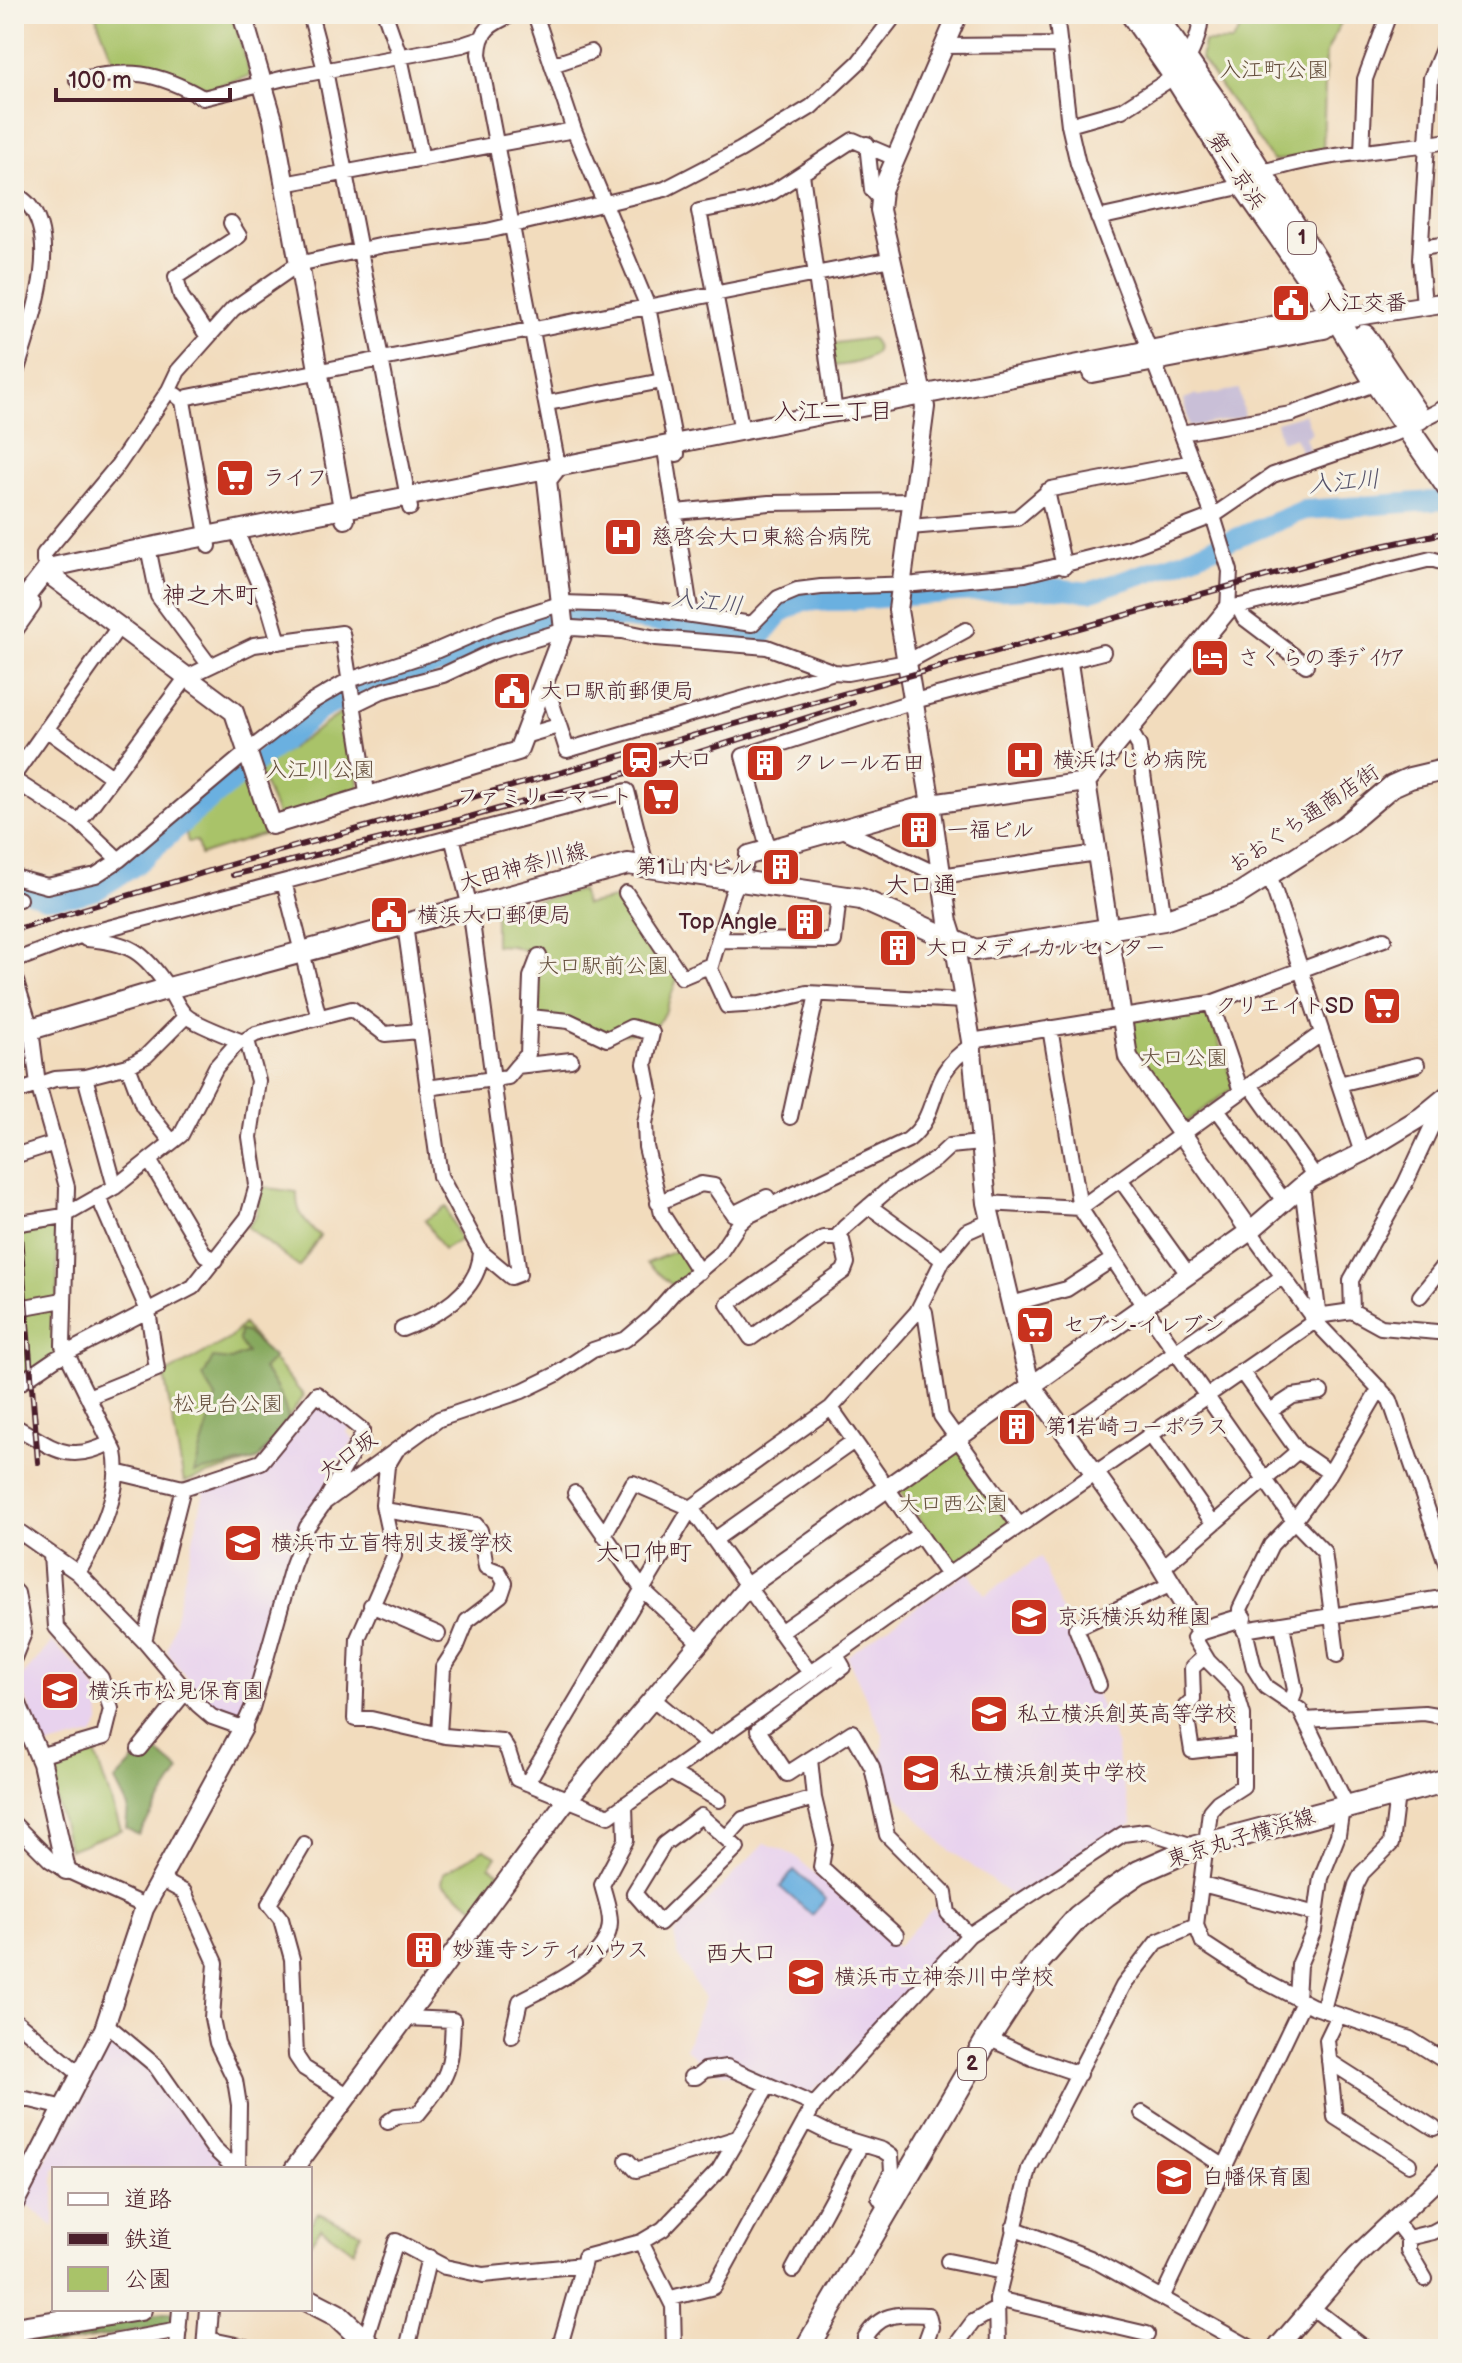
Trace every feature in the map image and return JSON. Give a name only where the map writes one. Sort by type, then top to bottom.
[{"type":"main road","name":"第二京浜","points":[[1132,14],[1181,69]]},
{"type":"main road","name":"第二京浜","points":[[1154,14],[1181,69],[1414,424],[1448,487]]},
{"type":"main road","name":"第二京浜","points":[[1344,318],[1375,381],[1447,461]]},
{"type":"main road","name":"おおぐち通商店街","points":[[954,941],[975,950],[1164,920],[1237,895],[1345,826],[1392,786],[1410,778],[1448,769]]},
{"type":"main road","name":"大田神奈川線","points":[[23,1031],[169,988],[628,864],[861,899],[954,941]]},
{"type":"main road","name":"東京丸子横浜線","points":[[806,2349],[988,2038],[1037,1963],[1078,1917],[1139,1872],[1200,1846],[1448,1780]]},
{"type":"main road","points":[[312,2302],[337,2315],[369,2345]]},
{"type":"main road","points":[[17,2336],[83,2314],[117,2311]]},
{"type":"street","points":[[242,14],[273,120],[344,514]]},
{"type":"street","points":[[310,14],[325,70],[409,502]]},
{"type":"street","points":[[385,14],[400,57],[422,159]]},
{"type":"street","points":[[513,14],[490,19],[480,39],[479,54],[513,225],[533,329],[548,403],[564,630],[518,751],[272,825],[234,712],[51,573],[44,554],[118,465],[169,390],[178,371],[233,309],[298,264],[384,245],[470,235],[513,225],[607,205],[665,189],[740,150],[811,107],[859,62],[896,14]]},
{"type":"street","points":[[535,14],[574,130],[648,307],[673,451],[676,512],[691,615]]},
{"type":"street","points":[[958,14],[882,190],[880,210],[924,401],[900,594],[907,662],[948,922],[971,1044],[989,1212],[1030,1384],[1167,1576],[1200,1631]]},
{"type":"street","points":[[1056,14],[1069,125],[1078,164],[1213,516],[1230,571],[1233,607],[1306,665]]},
{"type":"street","points":[[1069,125],[1122,110],[1181,69],[1196,42],[1200,14]]},
{"type":"street","points":[[1362,153],[1365,79],[1389,14]]},
{"type":"street","points":[[1424,305],[1421,248],[1431,78],[1445,55],[1448,37]]},
{"type":"street","points":[[77,80],[108,73],[141,73],[174,81],[203,98],[480,39]]},
{"type":"street","points":[[944,46],[1060,45]]},
{"type":"street","points":[[552,65],[591,52]]},
{"type":"street","points":[[284,184],[574,130]]},
{"type":"street","points":[[742,431],[699,211],[749,201],[773,192],[853,140],[895,158]]},
{"type":"street","points":[[1098,218],[1253,180],[1282,167],[1448,141]]},
{"type":"street","points":[[867,144],[872,190],[881,200]]},
{"type":"street","points":[[802,174],[835,413]]},
{"type":"street","points":[[14,193],[29,205],[44,240],[44,265],[14,380]]},
{"type":"street","points":[[208,337],[181,296],[176,277],[239,236],[231,223]]},
{"type":"street","points":[[1421,248],[1448,244]]},
{"type":"street","points":[[183,401],[188,397],[892,259]]},
{"type":"street","points":[[14,612],[51,573],[1150,356],[1316,317],[1344,318],[1448,302]]},
{"type":"street","points":[[548,403],[662,381]]},
{"type":"street","points":[[1181,433],[1291,414],[1375,381]]},
{"type":"street","points":[[169,390],[183,401],[208,541]]},
{"type":"street","points":[[673,451],[742,431],[835,413],[924,401]]},
{"type":"street","points":[[14,877],[47,886],[96,875],[119,860],[310,703],[350,682],[431,653],[500,623],[563,605],[625,605],[752,624],[778,598],[797,590],[900,594],[1064,567],[1129,548],[1213,516],[1273,475],[1396,433],[1448,406]]},
{"type":"street","points":[[910,527],[1017,518],[1047,491],[1193,462]]},
{"type":"street","points":[[1047,491],[1064,567]]},
{"type":"street","points":[[676,512],[769,503],[913,501]]},
{"type":"street","points":[[51,573],[150,557],[208,541],[240,540],[344,514]]},
{"type":"street","points":[[240,540],[269,608],[279,642]]},
{"type":"street","points":[[150,557],[158,596],[210,666]]},
{"type":"street","points":[[964,1001],[807,993],[748,1006],[727,1006],[714,981],[711,965],[749,855],[931,804],[1086,782],[1233,607],[1431,559],[1448,564]]},
{"type":"street","points":[[14,629],[51,573]]},
{"type":"street","points":[[119,860],[79,822],[14,777],[120,625]]},
{"type":"street","points":[[353,705],[382,691],[443,675],[492,652],[564,630],[622,631],[656,638],[767,647],[834,672]]},
{"type":"street","points":[[545,682],[567,750],[834,672],[870,670],[907,662],[966,630]]},
{"type":"street","points":[[79,822],[187,677],[254,645],[342,633],[368,798]]},
{"type":"street","points":[[768,848],[743,756],[914,701],[1103,652]]},
{"type":"street","points":[[1068,663],[1128,1057],[1282,1277],[1390,1400],[1443,1536],[1448,1569]]},
{"type":"street","points":[[524,736],[558,726]]},
{"type":"street","points":[[46,729],[112,777]]},
{"type":"street","points":[[1130,730],[1139,746],[1164,920]]},
{"type":"street","points":[[14,961],[74,938],[627,791],[646,865]]},
{"type":"street","points":[[844,828],[941,876],[1097,853]]},
{"type":"street","points":[[405,925],[440,1176],[481,1252],[511,1277],[519,1274],[470,907],[452,837]]},
{"type":"street","points":[[1269,874],[1362,1153]]},
{"type":"street","points":[[284,882],[319,1018]]},
{"type":"street","points":[[626,893],[682,977],[711,965]]},
{"type":"street","points":[[719,940],[834,941],[839,895]]},
{"type":"street","points":[[14,1387],[66,1353],[193,1287],[248,1217],[256,1194],[250,1137],[258,1081],[248,1044],[186,1016],[177,1006],[169,988],[132,947],[105,940],[74,938]]},
{"type":"street","points":[[971,1044],[1050,1028],[1211,1003],[1384,939]]},
{"type":"street","points":[[427,1088],[508,1077],[528,1054],[531,977],[539,956]]},
{"type":"street","points":[[14,975],[23,1031],[67,1187],[63,1346],[115,1452],[116,1472],[97,1542],[78,1573]]},
{"type":"street","points":[[790,1117],[817,994]]},
{"type":"street","points":[[1211,1003],[1246,1088],[1308,1181],[1317,1320]]},
{"type":"street","points":[[14,1224],[64,1216],[115,1187],[186,1128],[216,1067],[241,1042],[256,1034],[352,1009],[385,1034],[419,1031]]},
{"type":"street","points":[[14,1093],[38,1084],[128,1066],[146,1056],[186,1016]]},
{"type":"street","points":[[530,1017],[569,1021],[607,1039],[631,1027],[652,1033],[645,1064],[651,1095],[645,1123],[646,1147],[658,1203],[699,1272]]},
{"type":"street","points":[[1050,1028],[1080,1208],[1264,1479],[1294,1521],[1324,1552],[1337,1655]]},
{"type":"street","points":[[527,1783],[691,1508],[831,1408],[920,1306],[943,1260],[966,1232],[989,1212],[1080,1208],[1322,1033]]},
{"type":"street","name":"大口坂","points":[[14,2204],[106,2024],[145,1906],[252,1708],[292,1567],[307,1527],[325,1502],[450,1413],[522,1391],[555,1375],[593,1350],[626,1339],[719,1254],[748,1216],[908,1140],[918,1132],[928,1115],[941,1074],[955,1056],[971,1044]]},
{"type":"street","points":[[517,1066],[571,1060]]},
{"type":"street","points":[[1339,1084],[1417,1065]]},
{"type":"street","points":[[128,1066],[143,1106],[172,1142]]},
{"type":"street","points":[[85,1077],[115,1187]]},
{"type":"street","points":[[296,2167],[569,1798],[747,1587],[1250,1231],[1308,1181],[1362,1153],[1446,1097]]},
{"type":"street","points":[[1352,1311],[1351,1280],[1405,1184],[1446,1097]]},
{"type":"street","points":[[1217,1109],[1284,1201]]},
{"type":"street","points":[[14,1156],[55,1143]]},
{"type":"street","points":[[836,1238],[890,1188],[936,1159],[950,1146],[980,1143]]},
{"type":"street","points":[[149,1160],[205,1255],[216,1260]]},
{"type":"street","points":[[1120,1179],[1188,1274]]},
{"type":"street","points":[[658,1203],[701,1184],[714,1186],[733,1214],[801,1181],[805,1189]]},
{"type":"street","points":[[88,1397],[157,1369],[148,1311],[98,1196]]},
{"type":"street","points":[[869,1206],[943,1260]]},
{"type":"street","points":[[823,1238],[836,1238],[842,1240],[847,1263],[844,1271],[751,1338],[728,1304],[823,1238]]},
{"type":"street","points":[[402,1329],[424,1321],[458,1297],[478,1270],[481,1252]]},
{"type":"street","points":[[1011,1304],[1067,1289],[1113,1259]]},
{"type":"street","points":[[1420,1296],[1448,1261]]},
{"type":"street","points":[[1064,1430],[1282,1277]]},
{"type":"street","points":[[14,1309],[63,1300]]},
{"type":"street","points":[[920,1306],[925,1312],[941,1416],[1019,1525]]},
{"type":"street","points":[[396,1451],[387,1466],[384,1510],[394,1556],[358,1638],[355,1719],[371,1719],[439,1734],[502,1741],[517,1779],[609,1816],[1094,1472],[1317,1320],[1352,1311],[1381,1327],[1448,1333]]},
{"type":"street","points":[[1241,1371],[1298,1451],[1330,1473]]},
{"type":"street","points":[[1162,2298],[1300,2000],[1299,1965],[1314,1930],[1321,1878],[1338,1835],[1344,1807],[1300,1710],[1266,1687],[1254,1668],[1240,1609],[1271,1545],[1294,1521],[1330,1473],[1380,1388]]},
{"type":"street","points":[[1270,1411],[1293,1396],[1321,1392]]},
{"type":"street","points":[[116,1472],[183,1488],[261,1462],[317,1394],[362,1430],[362,1436],[325,1502]]},
{"type":"street","points":[[831,1408],[948,1575]]},
{"type":"street","points":[[14,1426],[71,1454],[90,1453],[110,1443]]},
{"type":"street","points":[[1150,1434],[1213,1523]]},
{"type":"street","points":[[714,1540],[854,1441]]},
{"type":"street","points":[[1099,1685],[1076,1628],[1167,1576],[1213,1523],[1298,1451]]},
{"type":"street","points":[[604,1535],[633,1483],[691,1508],[810,1673]]},
{"type":"street","points":[[144,1641],[183,1488]]},
{"type":"street","points":[[575,1493],[643,1590],[699,1642]]},
{"type":"street","points":[[384,1510],[476,1525],[480,1530],[486,1567],[499,1572],[505,1583],[501,1595],[467,1621],[456,1648],[443,1668],[439,1734]]},
{"type":"street","points":[[14,1528],[78,1573],[212,1717],[243,1728]]},
{"type":"street","points":[[780,1632],[920,1534]]},
{"type":"street","points":[[39,1756],[104,1737],[111,1709],[101,1678],[56,1627],[44,1552]]},
{"type":"street","points":[[14,1658],[24,1633],[18,1592]]},
{"type":"street","points":[[1448,1597],[1282,1625],[1243,1624],[1200,1631],[1194,1638],[1205,1656],[1235,1688],[1243,1715],[1243,1786],[1210,1811],[1200,1846],[1202,1884],[1196,1925],[1203,1943],[1252,1975],[1300,2000],[1410,2039],[1448,2063]]},
{"type":"street","points":[[371,1605],[438,1634]]},
{"type":"street","points":[[1282,1625],[1295,1690],[1291,1704]]},
{"type":"street","points":[[836,1655],[843,1667],[758,1730],[787,1774],[852,1732],[872,1767],[887,1835],[945,1893],[948,1913],[969,1935]]},
{"type":"street","points":[[1205,1656],[1192,1668],[1193,1699],[1185,1707],[1192,1751],[1243,1745]]},
{"type":"street","points":[[139,1749],[186,1691]]},
{"type":"street","points":[[14,1697],[39,1756],[66,1870]]},
{"type":"street","points":[[652,1698],[709,1745]]},
{"type":"street","points":[[1305,1720],[1424,1713],[1448,1717]]},
{"type":"street","points":[[810,1759],[814,1798],[825,1844],[821,1867],[896,1935]]},
{"type":"street","points":[[670,1772],[719,1800]]},
{"type":"street","points":[[1323,2010],[1356,1885],[1362,1873],[1391,1844],[1397,1794]]},
{"type":"street","points":[[726,1838],[743,1819],[814,1798]]},
{"type":"street","points":[[512,2036],[520,2001],[579,1968],[600,1949],[611,1924],[602,1885],[626,1840],[625,1804]]},
{"type":"street","points":[[701,1816],[726,1838],[737,1848],[660,1923],[634,1893],[664,1844],[701,1816]]},
{"type":"street","points":[[14,1824],[50,1860],[145,1906]]},
{"type":"street","points":[[671,2298],[714,2287],[814,2105],[969,1935],[1123,1834],[1146,1831],[1200,1846]]},
{"type":"street","points":[[304,1844],[269,1904],[281,1919],[292,1959],[296,2056],[304,2068],[349,2096]]},
{"type":"street","points":[[160,1879],[184,1892],[216,1963],[212,2018],[217,2043],[235,2080],[239,2105],[235,2167]]},
{"type":"street","points":[[1202,1884],[1316,1914]]},
{"type":"street","points":[[998,2349],[997,2304],[1029,2169],[1123,1986],[1157,1942],[1196,1925]]},
{"type":"street","points":[[1339,2015],[1327,2040],[1335,2117],[1409,2164]]},
{"type":"street","points":[[388,2122],[396,2116],[418,2114],[443,2083],[451,2062],[453,2020],[406,2018]]},
{"type":"street","points":[[14,2026],[17,2022],[81,2075]]},
{"type":"street","points":[[106,2024],[155,2065],[213,2148],[235,2167]]},
{"type":"street","points":[[988,2038],[1032,2058],[1079,2074]]},
{"type":"street","points":[[1329,2061],[1434,2128]]},
{"type":"street","points":[[691,2077],[705,2070],[727,2067],[814,2105]]},
{"type":"street","points":[[559,2349],[585,2257],[641,2242],[663,2229],[719,2170],[768,2086]]},
{"type":"street","points":[[14,2102],[26,2099],[64,2108]]},
{"type":"street","points":[[1142,2113],[1225,2167]]},
{"type":"street","points":[[805,2121],[833,2135],[882,2150],[891,2156],[892,2171],[879,2197],[887,2209]]},
{"type":"street","points":[[627,2160],[636,2170],[737,2138]]},
{"type":"street","points":[[793,2270],[861,2145]]},
{"type":"street","points":[[1276,2349],[1356,2256],[1448,2169]]},
{"type":"street","points":[[1394,2220],[1408,2238],[1408,2250],[1425,2279]]},
{"type":"street","points":[[1408,2238],[1433,2232],[1448,2224]]},
{"type":"street","points":[[1013,2228],[1090,2258],[1253,2349]]},
{"type":"street","points":[[369,2345],[396,2241],[445,2267],[483,2275],[583,2265]]},
{"type":"street","points":[[641,2242],[671,2298],[674,2349]]},
{"type":"street","points":[[407,2349],[429,2257]]},
{"type":"street","points":[[948,2261],[1003,2272]]},
{"type":"street","points":[[953,2349],[973,2322],[997,2304],[1147,2334]]},
{"type":"street","points":[[1310,2306],[1366,2349]]},
{"type":"street","points":[[177,2349],[180,2311]]},
{"type":"street","points":[[209,2311],[206,2344],[255,2349]]},
{"type":"street","points":[[873,2349],[865,2338],[873,2324],[896,2314],[928,2315],[931,2327],[923,2349]]},
{"type":"street","points":[[74,2349],[179,2330]]},
{"type":"shaded area","points":[[1239,389],[1244,417],[1189,427],[1184,399],[1197,394]]},
{"type":"shaded area","points":[[1305,414],[1312,433],[1305,437],[1311,455],[1303,458],[1295,437],[1281,442],[1276,422]]},
{"type":"shaded area","name":"横浜市立盲特別支援学校","points":[[319,1401],[350,1427],[347,1432],[354,1440],[302,1522],[238,1722],[212,1712],[167,1652],[206,1484],[265,1470]]},
{"type":"shaded area","name":"私立横浜創英高等学校","points":[[1040,1557],[1117,1746],[1118,1765],[1133,1823],[1015,1898],[947,1848],[881,1779],[883,1735],[847,1656],[968,1571],[985,1595]]},
{"type":"shaded area","name":"横浜市松見保育園","points":[[52,1642],[90,1679],[99,1695],[100,1723],[93,1735],[45,1747],[21,1687],[21,1678]]},
{"type":"shaded area","name":"横浜市立神奈川中学校","points":[[765,1843],[794,1855],[897,1947],[933,1908],[958,1931],[957,1936],[824,2086],[820,2083],[805,2100],[778,2086],[705,2068],[686,2048],[704,1998],[678,1955],[674,1934]]},
{"type":"shaded area","points":[[110,2032],[152,2065],[230,2167],[52,2167],[52,2225],[25,2202]]},
{"type":"green space","points":[[95,14],[233,14],[250,76],[208,88],[151,65],[113,60]]},
{"type":"green space","name":"入江町公園","points":[[1244,14],[1345,14],[1326,53],[1323,153],[1273,161],[1201,59],[1204,42],[1232,42],[1241,28]]},
{"type":"green space","points":[[871,338],[876,345],[872,356],[834,366],[829,344]]},
{"type":"green space","name":"入江川公園","points":[[346,710],[360,793],[278,817],[258,770]]},
{"type":"green space","points":[[249,775],[268,833],[200,855],[197,841],[188,842],[184,826]]},
{"type":"green space","name":"大口駅前公園","points":[[581,890],[585,905],[624,897],[678,976],[665,1013],[653,1029],[606,1036],[536,1015],[537,981],[546,957],[512,946],[495,945],[495,911]]},
{"type":"green space","name":"大口公園","points":[[1208,1010],[1234,1087],[1183,1124],[1134,1053],[1130,1021]]},
{"type":"green space","points":[[261,1187],[297,1192],[302,1217],[320,1236],[299,1267],[247,1227],[256,1216]]},
{"type":"green space","points":[[446,1207],[460,1240],[443,1250],[425,1220]]},
{"type":"green space","points":[[57,1222],[58,1353],[14,1383],[14,1228]]},
{"type":"green space","points":[[680,1249],[690,1271],[673,1286],[647,1263]]},
{"type":"green space","name":"松見台公園","points":[[243,1324],[304,1396],[257,1460],[184,1482],[164,1375],[229,1339]]},
{"type":"green space","points":[[240,1331],[246,1332],[274,1358],[263,1369],[279,1394],[289,1422],[257,1460],[194,1473],[216,1398],[203,1377],[213,1358],[231,1360],[247,1353],[239,1341]]},
{"type":"green space","name":"大口西公園","points":[[956,1447],[1012,1525],[953,1566],[899,1490]]},
{"type":"green space","points":[[149,1745],[180,1771],[138,1835],[126,1828],[128,1807],[115,1781]]},
{"type":"green space","points":[[93,1747],[121,1830],[69,1850],[46,1761]]},
{"type":"green space","points":[[484,1849],[497,1856],[490,1866],[500,1873],[475,1907],[442,1883],[444,1873]]},
{"type":"green space","points":[[318,2213],[361,2232],[353,2251],[321,2228],[312,2240],[312,2221]]},
{"type":"green space","points":[[171,2312],[173,2324],[29,2349],[26,2334]]},
{"type":"water","points":[[794,1870],[826,1899],[812,1915],[780,1887]]},
{"type":"waterway","name":"入江川","points":[[14,886],[44,898],[74,896],[97,890],[136,865],[192,815],[320,711],[372,683],[443,663],[489,641],[560,618],[621,618],[763,635],[781,613],[803,601],[1056,588],[1089,592],[1179,562],[1304,510],[1448,500]]},
{"type":"railway","points":[[14,930],[236,863],[1349,553],[1448,532]]},
{"type":"railway","points":[[233,875],[459,820],[687,756],[853,703]]},
{"type":"railway","points":[[14,1161],[38,1462]]},
{"type":"place","name":"入江交番","points":[[1291,303]]},
{"type":"place","name":"ライフ","points":[[235,478]]},
{"type":"place","name":"慈啓会大口東総合病院","points":[[623,537]]},
{"type":"place","name":"さくらの季ﾃﾞｲｹｱ","points":[[1210,658]]},
{"type":"place","name":"大口駅前郵便局","points":[[512,691]]},
{"type":"place","name":"大口","points":[[640,760]]},
{"type":"place","name":"横浜はじめ病院","points":[[1025,760]]},
{"type":"place","name":"クレール石田","points":[[765,763]]},
{"type":"place","name":"ファミリーマート","points":[[661,797]]},
{"type":"place","name":"一福ビル","points":[[919,830]]},
{"type":"place","name":"第1山内ビル","points":[[781,867]]},
{"type":"place","name":"横浜大口郵便局","points":[[389,915]]},
{"type":"place","name":"Top Angle","points":[[805,922]]},
{"type":"place","name":"大口メディカルセンター","points":[[898,948]]},
{"type":"place","name":"クリエイトSD","points":[[1382,1006]]},
{"type":"place","name":"セブン-イレブン","points":[[1035,1325]]},
{"type":"place","name":"第1岩崎コーポラス","points":[[1017,1427]]},
{"type":"place","name":"横浜市立盲特別支援学校","points":[[243,1543]]},
{"type":"place","name":"京浜横浜幼稚園","points":[[1029,1617]]},
{"type":"place","name":"横浜市松見保育園","points":[[60,1691]]},
{"type":"place","name":"私立横浜創英高等学校","points":[[989,1714]]},
{"type":"place","name":"私立横浜創英中学校","points":[[921,1773]]},
{"type":"place","name":"妙蓮寺シティハウス","points":[[424,1950]]},
{"type":"place","name":"横浜市立神奈川中学校","points":[[806,1977]]},
{"type":"place","name":"白幡保育園","points":[[1174,2177]]},
{"type":"district","name":"入江二丁目","points":[[833,411]]},
{"type":"district","name":"神之木町","points":[[210,595]]},
{"type":"district","name":"大口通","points":[[921,885]]},
{"type":"district","name":"大口仲町","points":[[644,1552]]},
{"type":"district","name":"西大口","points":[[741,1953]]}]
